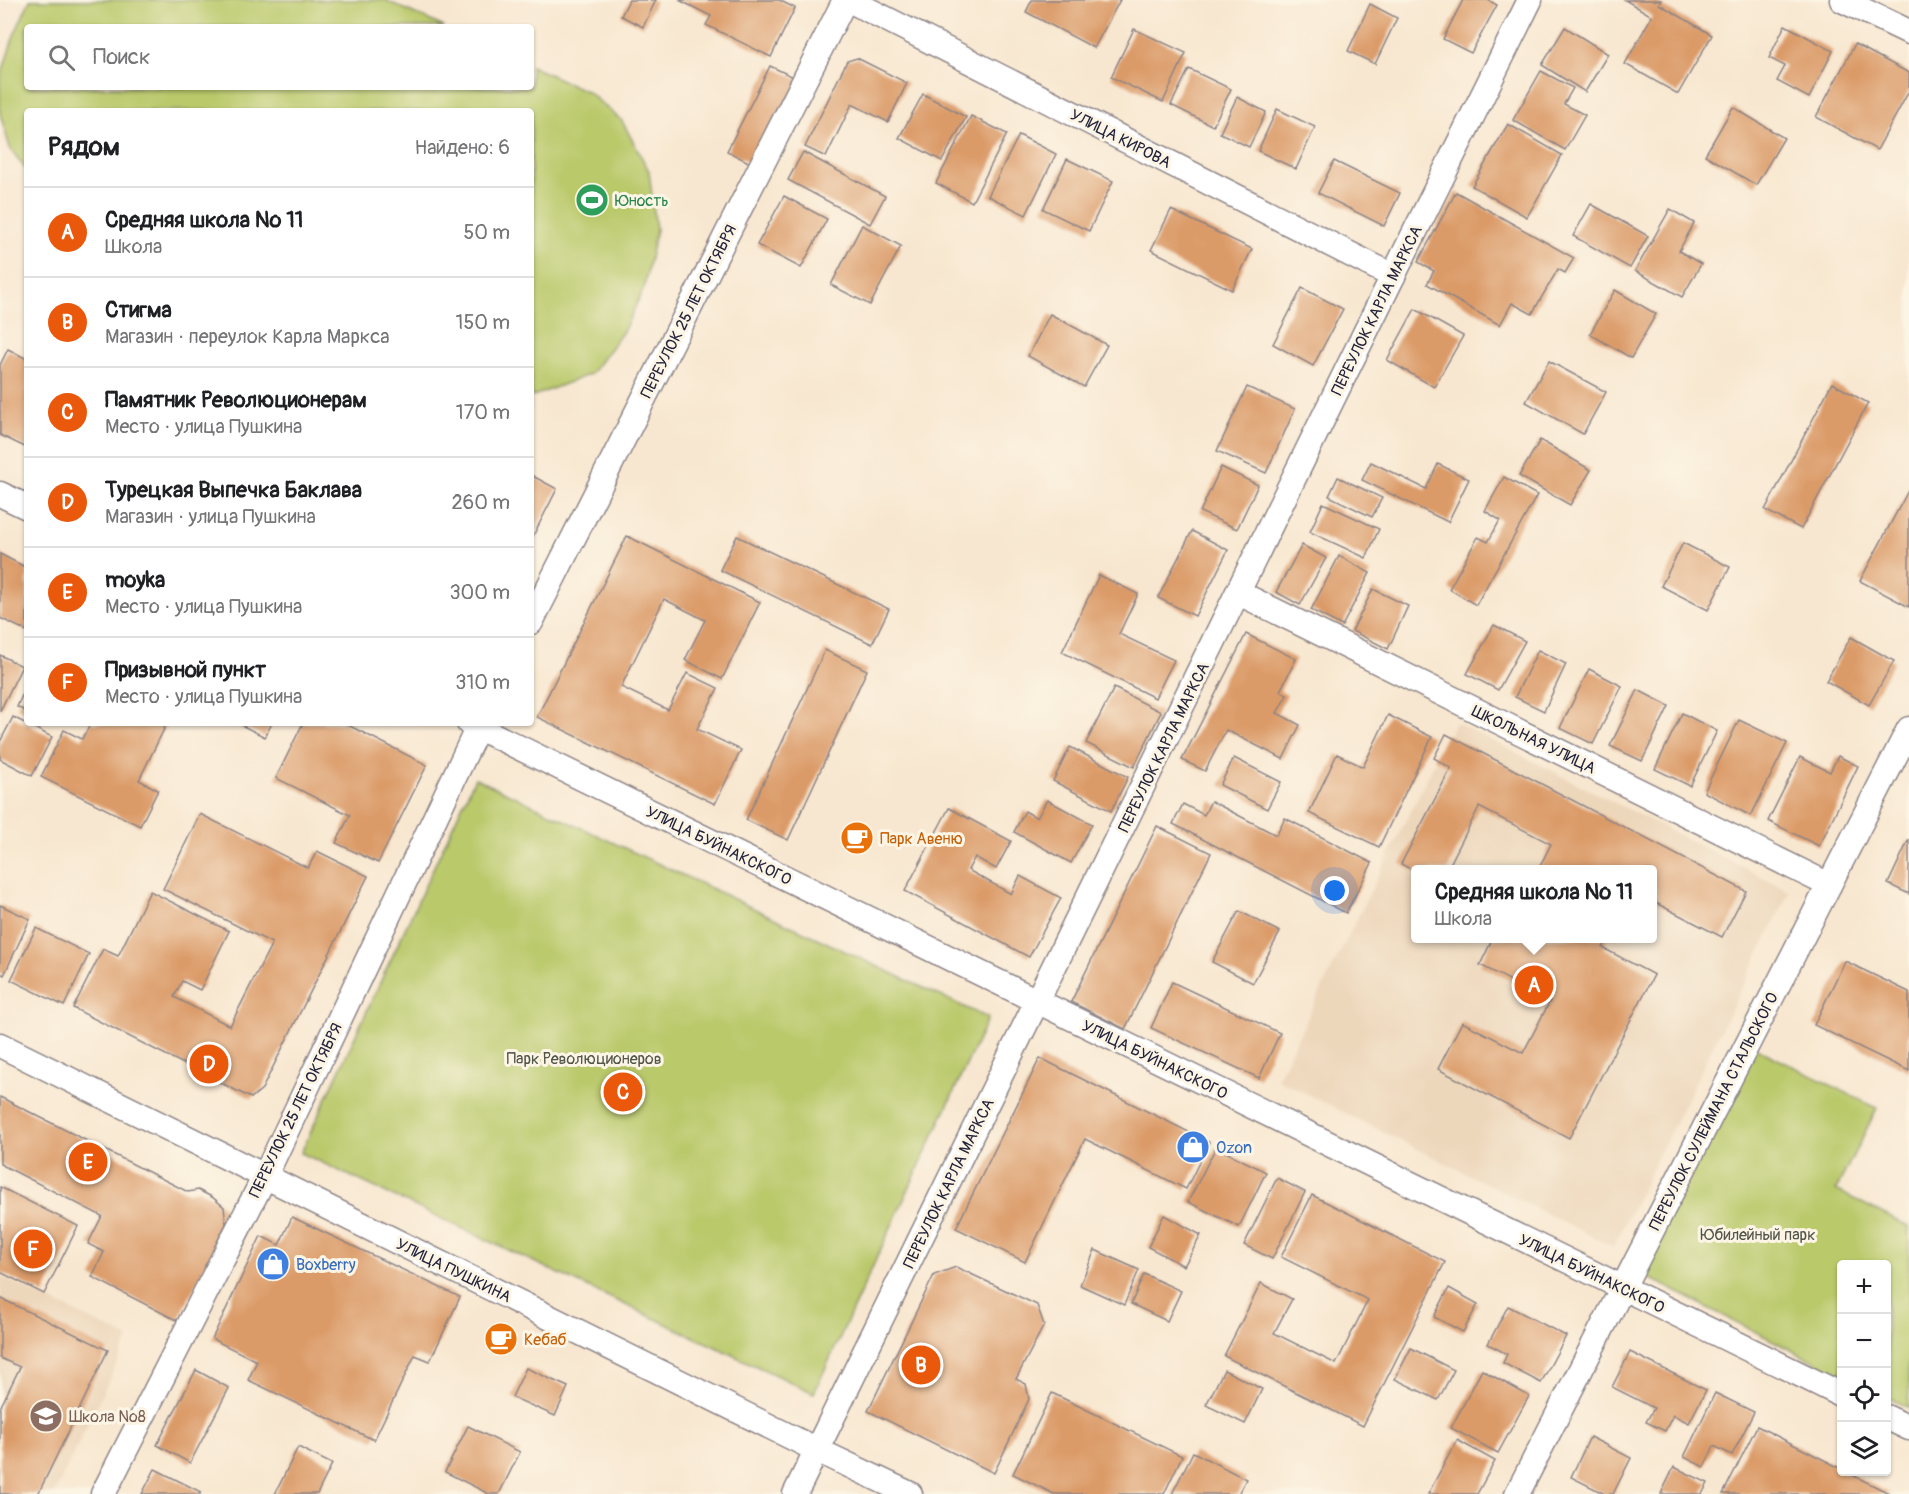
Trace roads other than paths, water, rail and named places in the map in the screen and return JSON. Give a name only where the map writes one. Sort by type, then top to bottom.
[{"type":"street","name":"УЛИЦА КИРОВА","points":[[847,0],[1393,276]]},
{"type":"street","name":"ПЕРЕУЛОК 25 ЛЕТ ОКТЯБРЯ","points":[[534,616],[847,0]]},
{"type":"street","name":"ПЕРЕУЛОК КАРЛА МАРКСА","points":[[795,1494],[1530,0]]},
{"type":"street","points":[[1842,0],[1909,32]]},
{"type":"street","points":[[0,494],[24,506]]},
{"type":"street","name":"ШКОЛЬНАЯ УЛИЦА","points":[[1239,593],[1829,885]]},
{"type":"street","name":"ПЕРЕУЛОК 25 ЛЕТ ОКТЯБРЯ","points":[[103,1494],[265,1176],[475,726]]},
{"type":"street","name":"УЛИЦА БУЙНАКСКОГО","points":[[480,726],[1837,1393]]},
{"type":"street","name":"ПЕРЕУЛОК СУЛЕЙМАНА СТАЛЬСКОГО","points":[[1517,1494],[1909,729]]},
{"type":"street","name":"УЛИЦА ПУШКИНА","points":[[0,1045],[910,1494]]},
{"type":"street","points":[[1891,1419],[1909,1428]]},
{"type":"place","name":"Юность","points":[[592,200]]},
{"type":"place","name":"Парк Авеню","points":[[857,838]]},
{"type":"place","name":"Средняя школа № 11","points":[[1534,985]]},
{"type":"place","name":"Турецкая Выпечка Баклава","points":[[209,1064]]},
{"type":"place","name":"Памятник Революционерам","points":[[623,1092]]},
{"type":"place","name":"Ozon","points":[[1193,1147]]},
{"type":"place","name":"moyka","points":[[88,1162]]},
{"type":"place","name":"Призывной пункт","points":[[33,1249]]},
{"type":"place","name":"Boxberry","points":[[273,1264]]},
{"type":"place","name":"Кебаб","points":[[501,1339]]},
{"type":"place","name":"Стигма","points":[[921,1365]]},
{"type":"place","name":"Школа №8","points":[[46,1416]]},
{"type":"park label","name":"Парк Революционеров","points":[[584,1058]]},
{"type":"park label","name":"Юбилейный парк","points":[[1758,1234]]}]
